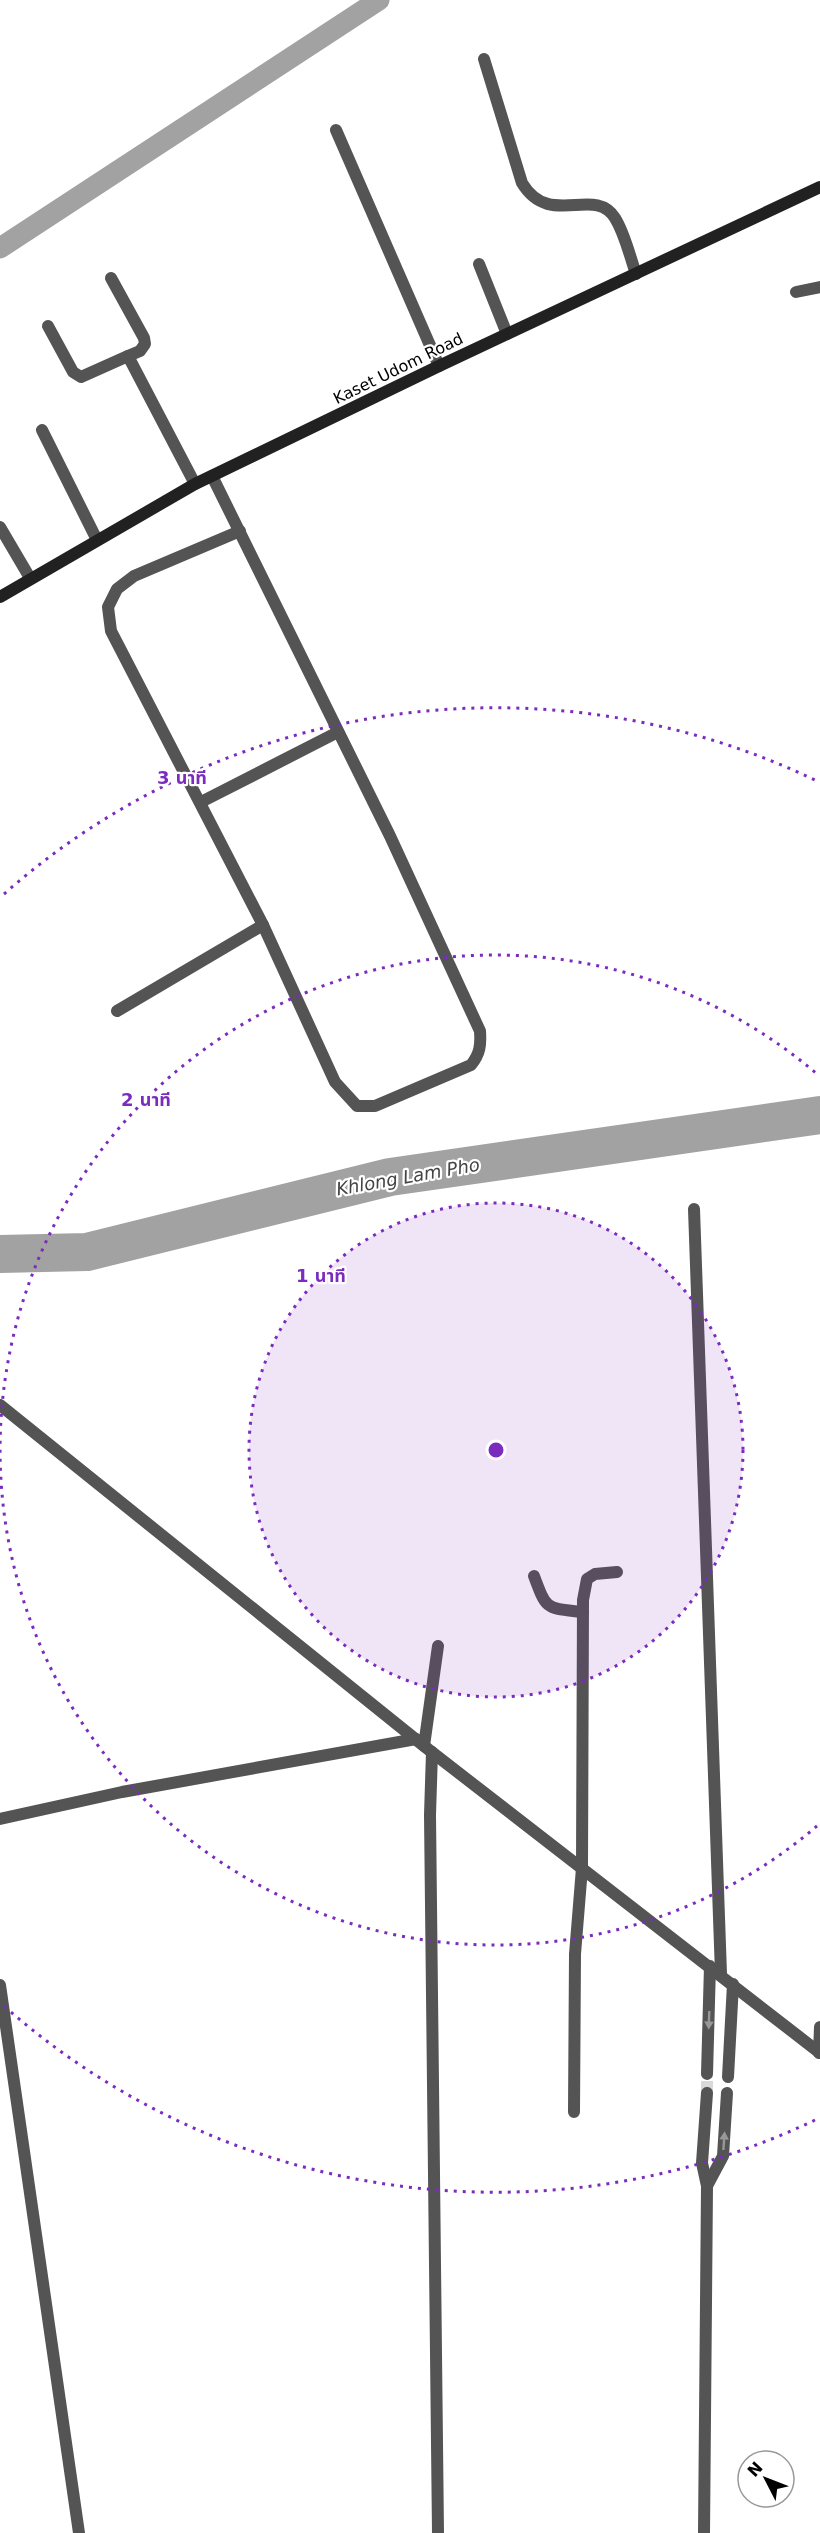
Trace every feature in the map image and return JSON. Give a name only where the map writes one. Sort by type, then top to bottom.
[{"type":"street","points":[[484,59],[522,183],[530,195],[548,205],[594,205],[606,209],[615,217],[636,274]]},
{"type":"street","points":[[336,130],[439,366]]},
{"type":"street","name":"Kaset Udom Road","points":[[0,597],[195,484],[439,366],[820,188]]},
{"type":"street","points":[[479,264],[507,334]]},
{"type":"street","points":[[48,326],[73,372],[81,377],[140,351],[145,344],[144,338],[111,278]]},
{"type":"street","points":[[796,292],[820,287]]},
{"type":"street","points":[[128,357],[195,484]]},
{"type":"street","points":[[42,430],[97,540]]},
{"type":"street","points":[[212,476],[240,531],[390,836],[480,1031],[479,1055],[471,1065],[375,1106],[357,1106],[335,1082],[263,925],[201,801],[111,631],[108,607],[117,589],[134,576],[240,531]]},
{"type":"street","points":[[0,526],[30,578]]},
{"type":"street","points":[[201,801],[338,732]]},
{"type":"street","points":[[117,1011],[263,925]]},
{"type":"street","points":[[694,1209],[721,1974]]},
{"type":"street","points":[[0,1406],[424,1746],[820,2053]]},
{"type":"street","points":[[574,2112],[575,1954],[582,1868],[585,1586],[587,1579],[595,1574],[617,1572]]},
{"type":"street","points":[[534,1576],[547,1606],[554,1609],[583,1612]]},
{"type":"street","points":[[438,1646],[424,1746],[430,1815],[438,2533]]},
{"type":"street","points":[[0,1819],[122,1792],[424,1746]]},
{"type":"street","points":[[707,2074],[710,1966]]},
{"type":"street","points":[[728,2077],[733,1984]]},
{"type":"street","points":[[0,1985],[80,2533]]},
{"type":"street","points":[[820,2027],[820,2053]]},
{"type":"street","points":[[704,2533],[707,2186],[702,2163],[707,2093]]},
{"type":"street","points":[[707,2186],[723,2156],[727,2093]]},
{"type":"waterway","points":[[0,248],[379,0]]},
{"type":"waterway","name":"Khlong Lam Pho","points":[[0,1254],[87,1252],[390,1177],[820,1115]]},
{"type":"tunnel","points":[[707,2074],[707,2093]]}]
